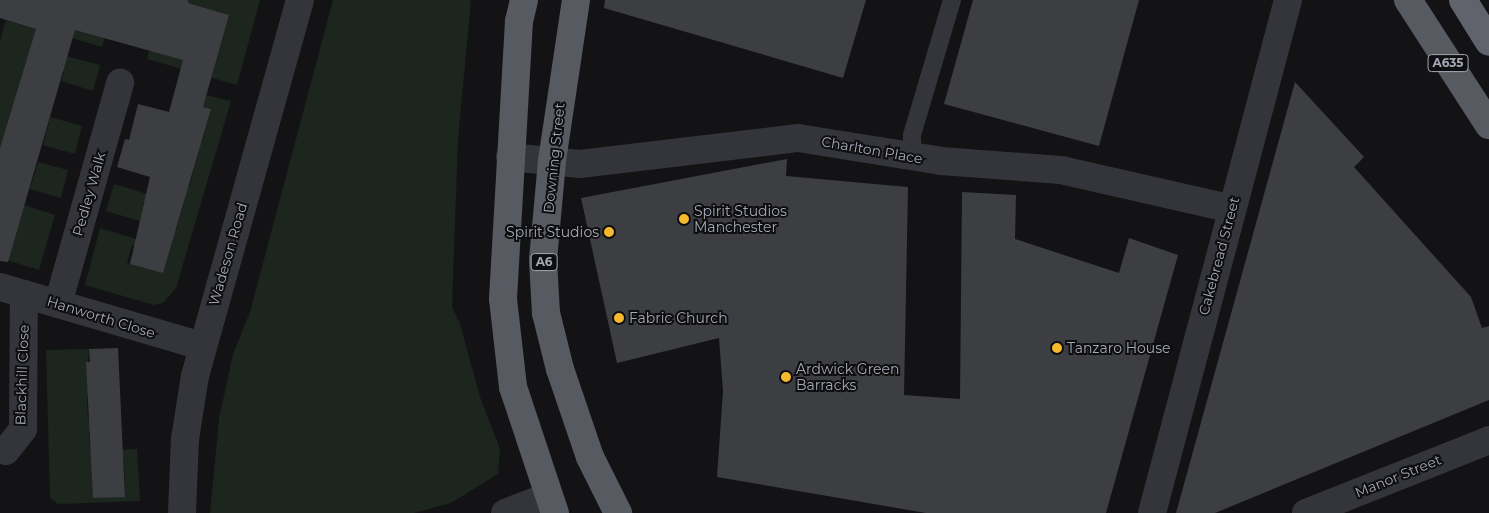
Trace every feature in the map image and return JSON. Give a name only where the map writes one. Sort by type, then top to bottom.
[{"type":"highway","points":[[524,0],[510,157],[503,299],[513,387],[551,505]]},
{"type":"highway","name":"Downing Street","points":[[576,0],[552,161],[543,260],[546,313],[560,369],[590,457],[618,513]]},
{"type":"highway","name":"A635","points":[[1408,0],[1489,125]]},
{"type":"highway","points":[[1463,0],[1489,42]]},
{"type":"street","name":"Wadeson Road","points":[[182,513],[185,439],[202,346],[300,0]]},
{"type":"street","name":"Cakebread Street","points":[[1152,513],[1288,0]]},
{"type":"street","name":"Pedley Walk","points":[[58,304],[120,83]]},
{"type":"street","name":"Charlton Place","points":[[510,157],[580,164],[798,138],[912,157],[1061,170],[1232,209]]},
{"type":"street","name":"Hanworth Close","points":[[12,291],[202,346]]},
{"type":"street","name":"Blackhill Close","points":[[6,451],[23,428],[12,291]]},
{"type":"street","name":"Manor Street","points":[[1306,513],[1489,440]]},
{"type":"street","points":[[505,513],[551,505]]},
{"type":"lane","points":[[912,157],[912,135],[952,0]]},
{"type":"shaded area","points":[[178,0],[260,0],[237,85],[147,59],[154,32],[218,53],[229,15]]},
{"type":"shaded area","points":[[333,0],[471,0],[458,139],[452,307],[460,324],[480,397],[500,449],[498,474],[451,503],[414,513],[210,513],[219,419],[233,354],[250,312]]},
{"type":"shaded area","points":[[6,20],[40,30],[109,23],[102,47],[61,35],[23,72],[0,160],[0,41]]},
{"type":"shaded area","points":[[62,55],[100,65],[93,91],[61,81],[64,72],[58,70]]},
{"type":"shaded area","points":[[206,95],[231,101],[176,288],[163,303],[154,305],[85,285],[100,228],[140,240],[138,247],[132,245],[127,263],[163,273],[172,240],[169,228],[176,230],[185,199],[182,186],[189,187],[199,150],[193,140],[202,142],[211,109],[203,107]]},
{"type":"shaded area","points":[[50,117],[82,126],[75,154],[43,145]]},
{"type":"shaded area","points":[[38,162],[68,170],[61,198],[30,189]]},
{"type":"shaded area","points":[[114,184],[157,197],[144,202],[140,221],[106,211]]},
{"type":"shaded area","points":[[24,205],[55,215],[39,270],[0,258],[0,228]]},
{"type":"shaded area","points":[[89,349],[87,385],[91,397],[87,398],[88,419],[93,419],[93,431],[89,432],[90,451],[94,451],[93,498],[125,496],[124,460],[112,450],[137,449],[140,501],[58,504],[50,498],[46,350]]},
{"type":"building","points":[[0,0],[188,0],[188,3],[229,15],[203,107],[211,109],[163,273],[130,264],[150,177],[117,167],[125,139],[129,140],[138,104],[169,112],[183,60],[75,30],[8,262],[0,261],[0,148],[36,29],[0,18]]},
{"type":"building","points":[[605,0],[866,0],[843,78],[604,8]]},
{"type":"building","points":[[973,0],[1139,0],[1099,146],[944,104]]},
{"type":"building","points":[[1295,82],[1364,157],[1354,167],[1471,297],[1482,328],[1489,326],[1489,400],[1215,513],[1176,513]]},
{"type":"building","points":[[787,159],[786,176],[908,187],[904,395],[960,399],[962,192],[1016,195],[1015,239],[1119,273],[1129,238],[1178,255],[1106,513],[926,513],[717,477],[723,391],[719,338],[617,363],[581,198]]},
{"type":"building","points":[[118,348],[125,497],[93,498],[86,362],[90,362],[89,349]]},
{"type":"place","name":"Spirit Studios Manchester","points":[[684,219]]},
{"type":"place","name":"Spirit Studios","points":[[609,232]]},
{"type":"place","name":"Fabric Church","points":[[619,318]]},
{"type":"place","name":"Tanzaro House","points":[[1057,348]]},
{"type":"place","name":"Ardwick Green Barracks","points":[[786,377]]}]
